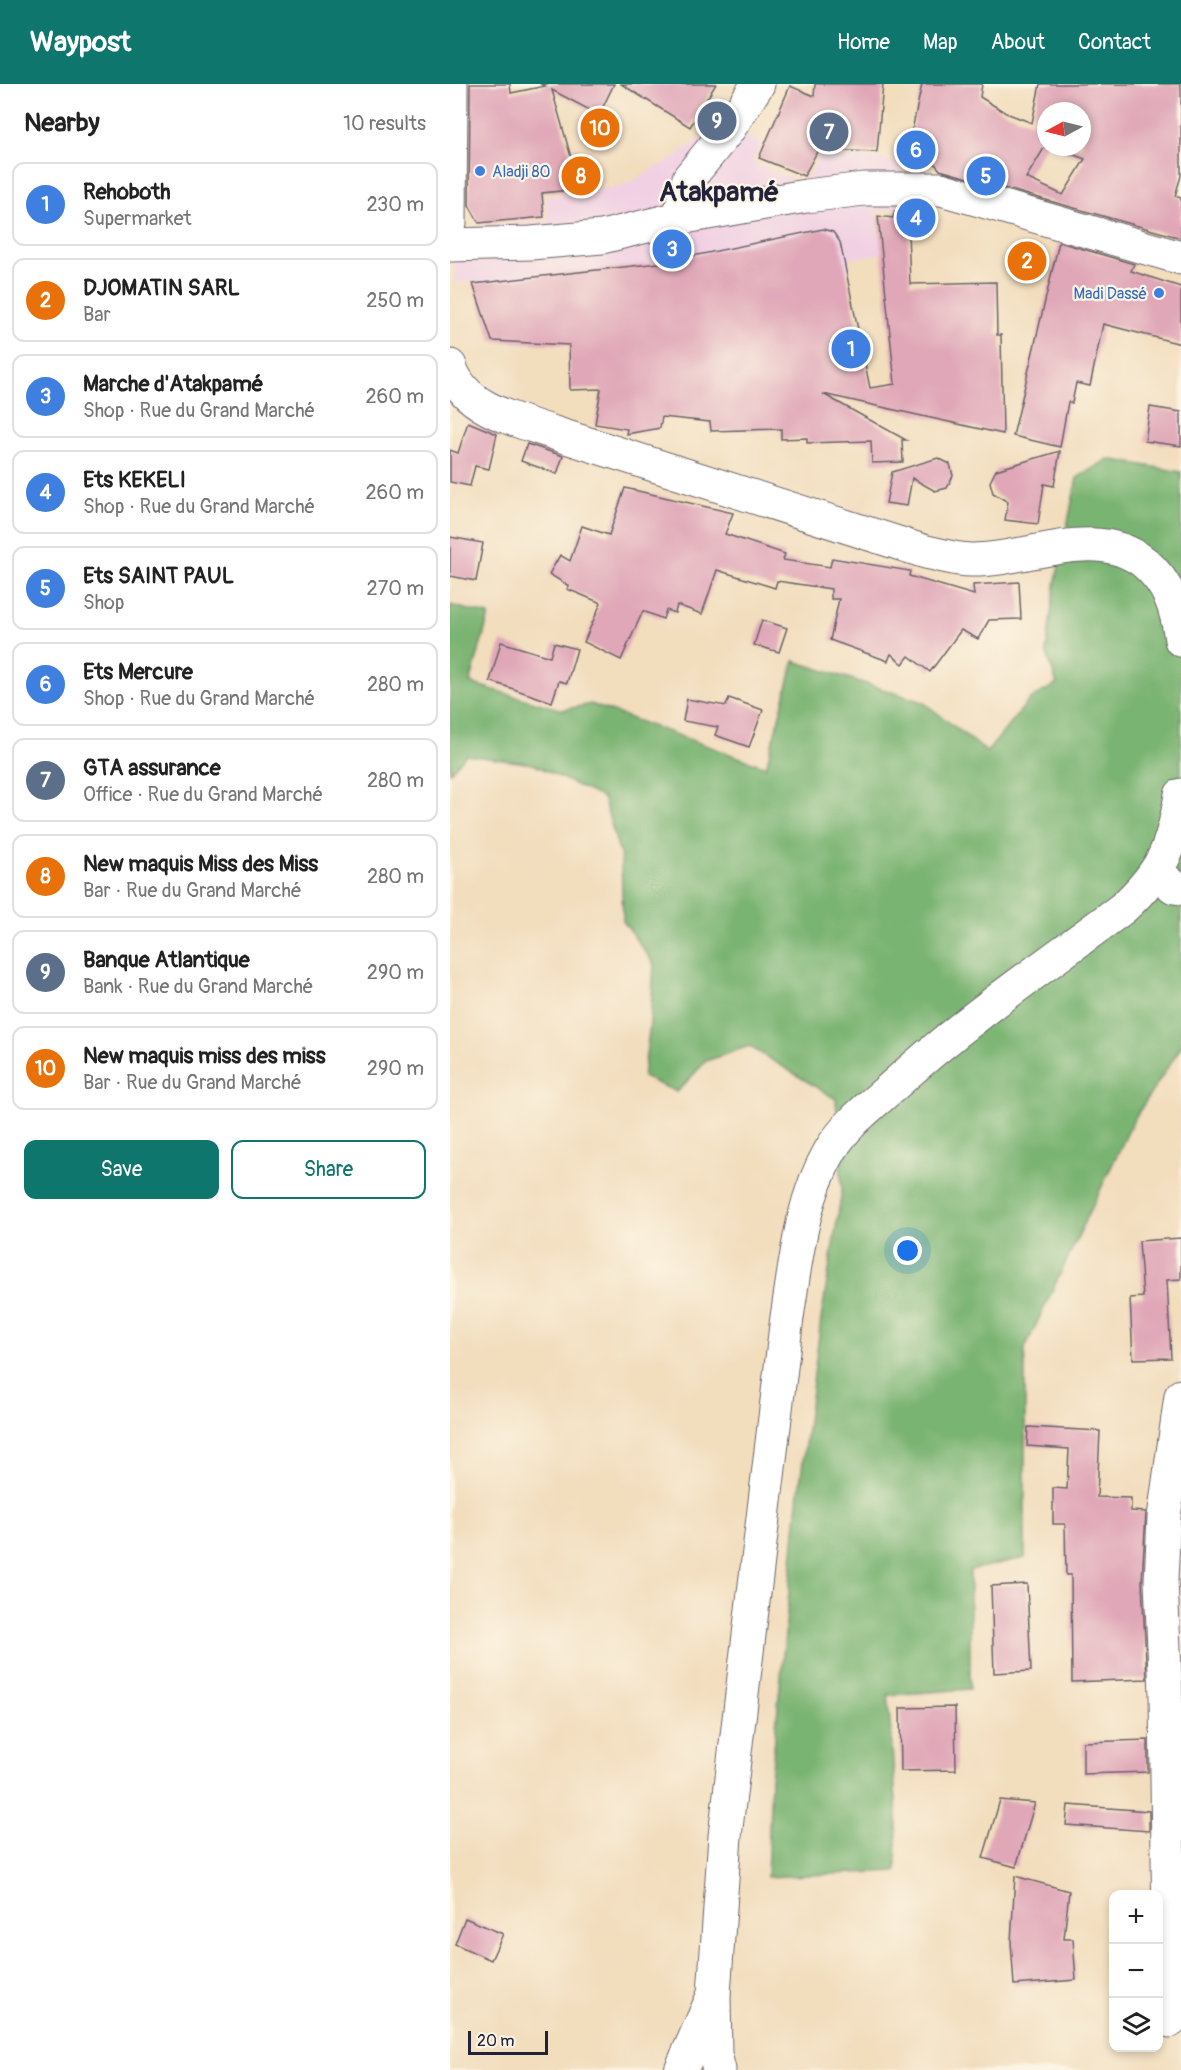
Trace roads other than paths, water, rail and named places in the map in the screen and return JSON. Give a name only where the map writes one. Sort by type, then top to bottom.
[{"type":"main road","points":[[450,223],[451,84]]},
{"type":"main road","points":[[679,219],[689,178],[728,130],[758,84]]},
{"type":"main road","points":[[450,245],[531,243],[602,237],[679,219],[864,189],[941,189],[1181,258]]},
{"type":"main road","points":[[450,366],[461,388],[470,398],[497,412],[554,433],[926,552],[972,560],[1053,548],[1101,544],[1116,546],[1137,557],[1164,584],[1175,606],[1181,640]]},
{"type":"main road","points":[[719,2070],[715,2054],[714,1994],[726,1826],[768,1491],[787,1317],[800,1235],[819,1174],[831,1150],[850,1123],[917,1062],[980,1012],[1123,908],[1169,880],[1167,854],[1181,795]]},
{"type":"main road","points":[[1170,2021],[1166,1694],[1161,1581],[1164,1517],[1181,1396]]},
{"type":"main road","points":[[681,2070],[714,1994]]},
{"type":"place","name":"Banque Atlantique","points":[[717,121]]},
{"type":"place","name":"New maquis miss des miss","points":[[600,128]]},
{"type":"place","name":"GTA assurance","points":[[829,132]]},
{"type":"place","name":"Ets Mercure","points":[[916,150]]},
{"type":"place","name":"Aladji 80","points":[[480,171]]},
{"type":"place","name":"New maquis Miss des Miss","points":[[581,176]]},
{"type":"place","name":"Ets SAINT PAUL","points":[[986,176]]},
{"type":"place","name":"Ets KEKELI","points":[[916,218]]},
{"type":"place","name":"Marche d'Atakpamé","points":[[672,249]]},
{"type":"place","name":"DJOMATIN SARL","points":[[1027,261]]},
{"type":"place","name":"Madi Dassé","points":[[1159,293]]},
{"type":"place","name":"Rehoboth","points":[[851,349]]},
{"type":"district","name":"Atakpamé","points":[[719,191]]}]
